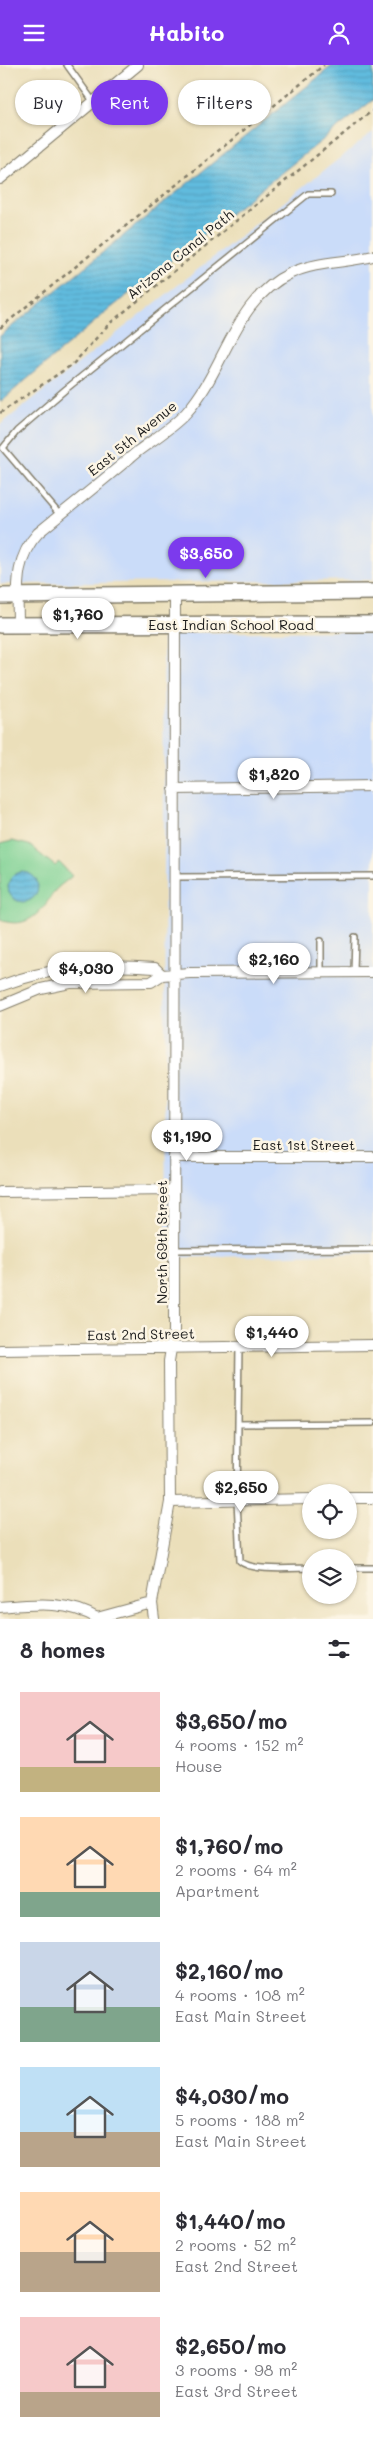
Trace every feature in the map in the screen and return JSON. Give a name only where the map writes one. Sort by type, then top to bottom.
[{"type":"main road","points":[[0,597],[373,591]]},
{"type":"main road","name":"East Indian School Road","points":[[0,625],[373,624]]},
{"type":"street","points":[[120,80],[138,65]]},
{"type":"street","points":[[0,179],[91,104]]},
{"type":"street","name":"East 5th Avenue","points":[[18,625],[18,571],[28,543],[183,415],[204,388],[245,311],[277,281],[293,272],[313,266],[373,256]]},
{"type":"street","name":"North 69th Street","points":[[154,1619],[152,1603],[170,1502],[169,1361],[174,1331],[175,594]]},
{"type":"street","points":[[174,789],[373,786]]},
{"type":"street","points":[[0,987],[20,978],[84,966],[107,965],[155,968],[162,975]]},
{"type":"street","points":[[0,1006],[41,989],[70,983],[151,982],[162,975],[175,974],[373,972]]},
{"type":"street","name":"East 1st Street","points":[[174,1157],[373,1157]]},
{"type":"street","points":[[0,1192],[174,1190]]},
{"type":"street","name":"East 2nd Street","points":[[0,1350],[373,1345]]},
{"type":"street","points":[[357,1499],[373,1498]]},
{"type":"street","points":[[170,1502],[302,1499]]},
{"type":"street","points":[[0,1607],[46,1604],[76,1608],[98,1618],[152,1603]]},
{"type":"lane","points":[[67,65],[91,98]]},
{"type":"lane","points":[[60,515],[2,447],[17,431],[66,389],[308,194],[331,194]]},
{"type":"lane","points":[[174,877],[373,876]]},
{"type":"lane","points":[[354,972],[355,937]]},
{"type":"lane","points":[[321,972],[322,941]]},
{"type":"lane","points":[[174,1250],[373,1249]]},
{"type":"lane","points":[[239,1346],[238,1501],[240,1561],[244,1565],[256,1567],[302,1568]]},
{"type":"lane","points":[[238,1424],[373,1423]]},
{"type":"lane","points":[[357,1568],[373,1568]]},
{"type":"path","points":[[0,328],[324,65]]},
{"type":"path","name":"Arizona Canal Path","points":[[0,413],[73,365],[109,324],[373,110]]},
{"type":"shaded area","points":[[373,132],[373,580],[0,584],[0,425]]},
{"type":"shaded area","points":[[373,631],[373,1253],[166,1258],[163,633]]},
{"type":"green space","points":[[12,841],[29,845],[55,866],[59,862],[72,876],[56,890],[39,912],[26,921],[18,923],[0,920],[0,844]]},
{"type":"water","points":[[333,65],[373,65],[373,100],[111,308],[0,402],[0,336],[259,125],[271,125],[271,115]]},
{"type":"water","points":[[23,872],[34,876],[38,887],[34,898],[23,902],[12,898],[8,887],[12,876]]}]
